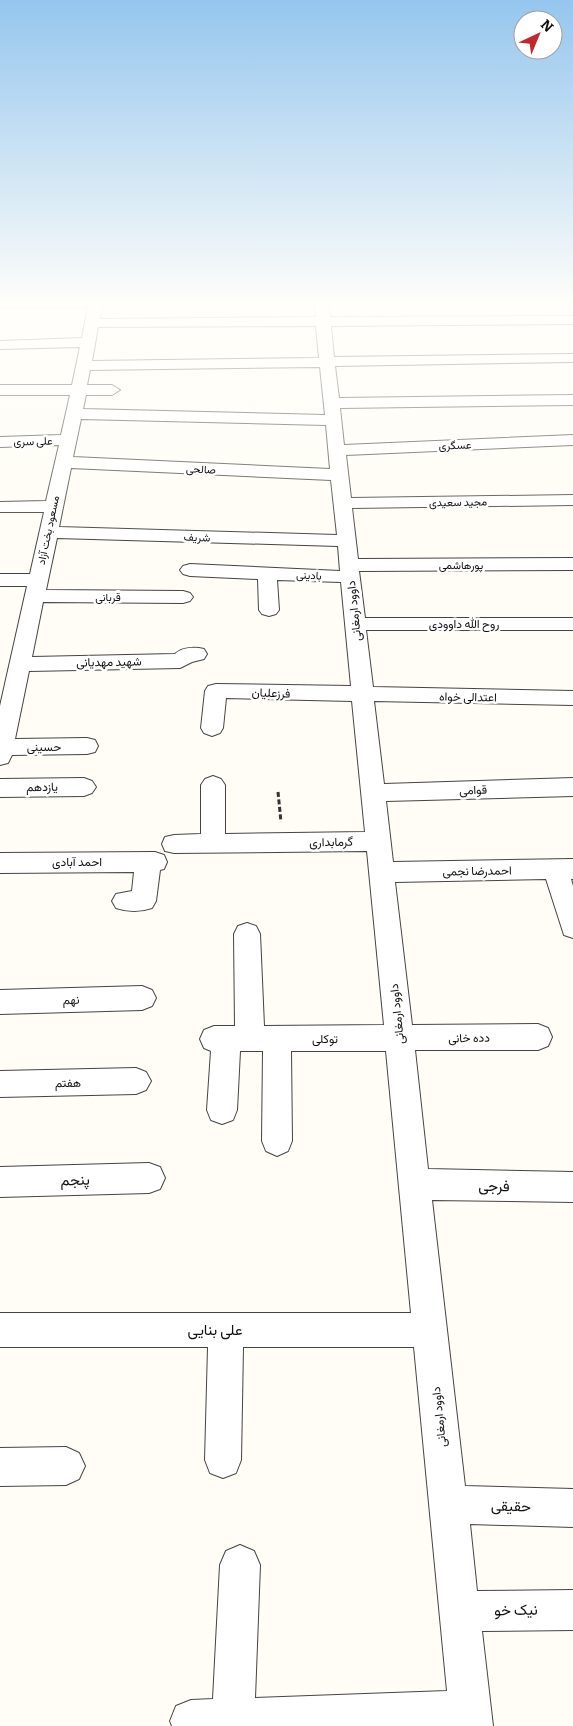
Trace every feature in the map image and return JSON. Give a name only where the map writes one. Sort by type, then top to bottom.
[{"type":"street","name":"مسعود بخت آزاد","points":[[2,740],[20,664],[79,383]]},
{"type":"street","name":"داوود ارمغانی","points":[[330,383],[471,1718]]},
{"type":"street","points":[[0,390],[112,390]]},
{"type":"street","points":[[74,414],[333,411],[573,400]]},
{"type":"street","name":"علی سری","points":[[0,442],[67,440]]},
{"type":"street","name":"عسگری","points":[[338,462],[573,440]]},
{"type":"street","name":"صالحی","points":[[62,462],[338,462]]},
{"type":"street","name":"مجید سعیدی","points":[[342,504],[573,500]]},
{"type":"street","points":[[0,507],[54,506]]},
{"type":"street","name":"شریف","points":[[48,532],[349,561]]},
{"type":"street","name":"پورهاشمی","points":[[349,561],[573,564]]},
{"type":"street","name":"بادینی","points":[[190,570],[267,573],[349,561]]},
{"type":"street","points":[[267,573],[270,610]]},
{"type":"street","name":"قربانی","points":[[0,580],[36,588],[183,597]]},
{"type":"street","name":"روح الله داوودی","points":[[355,624],[573,624]]},
{"type":"street","name":"شهید مهدیانی","points":[[20,664],[180,661],[185,656],[196,654]]},
{"type":"street","name":"فرزعلیان","points":[[212,728],[216,691],[363,696]]},
{"type":"street","name":"اعتدالی خواه","points":[[363,696],[573,698]]},
{"type":"street","name":"حسینی","points":[[2,740],[86,746]]},
{"type":"street","points":[[213,785],[213,844]]},
{"type":"street","name":"یازدهم","points":[[0,788],[84,787]]},
{"type":"street","name":"قوامی","points":[[374,793],[573,787]]},
{"type":"street","name":"گرمابداری","points":[[174,844],[378,841]]},
{"type":"street","name":"احمد آبادی","points":[[0,863],[151,862],[143,901],[125,902]]},
{"type":"street","points":[[564,869],[573,927]]},
{"type":"street","name":"احمدرضا نجمی","points":[[382,872],[564,869]]},
{"type":"street","points":[[222,1110],[242,1039],[247,934]]},
{"type":"street","name":"نهم","points":[[0,1002],[142,998]]},
{"type":"street","name":"دده خانی","points":[[400,1039],[538,1037]]},
{"type":"street","points":[[242,1039],[277,1141]]},
{"type":"street","name":"توکلی","points":[[242,1039],[400,1039]]},
{"type":"street","name":"هفتم","points":[[0,1084],[136,1082]]},
{"type":"street","name":"پنجم","points":[[0,1182],[149,1178]]},
{"type":"street","name":"فرجی","points":[[414,1184],[573,1187]]},
{"type":"street","name":"علی بنایی","points":[[0,1330],[430,1330]]},
{"type":"street","points":[[223,1460],[226,1330]]},
{"type":"street","points":[[0,1467],[66,1466]]},
{"type":"street","name":"حقیقی","points":[[449,1504],[573,1508]]},
{"type":"street","points":[[232,1723],[240,1565]]},
{"type":"street","name":"نیک خو","points":[[460,1611],[573,1610]]},
{"type":"street","points":[[191,1721],[232,1723],[471,1718]]},
{"type":"path","points":[[278,792],[284,842]]}]
